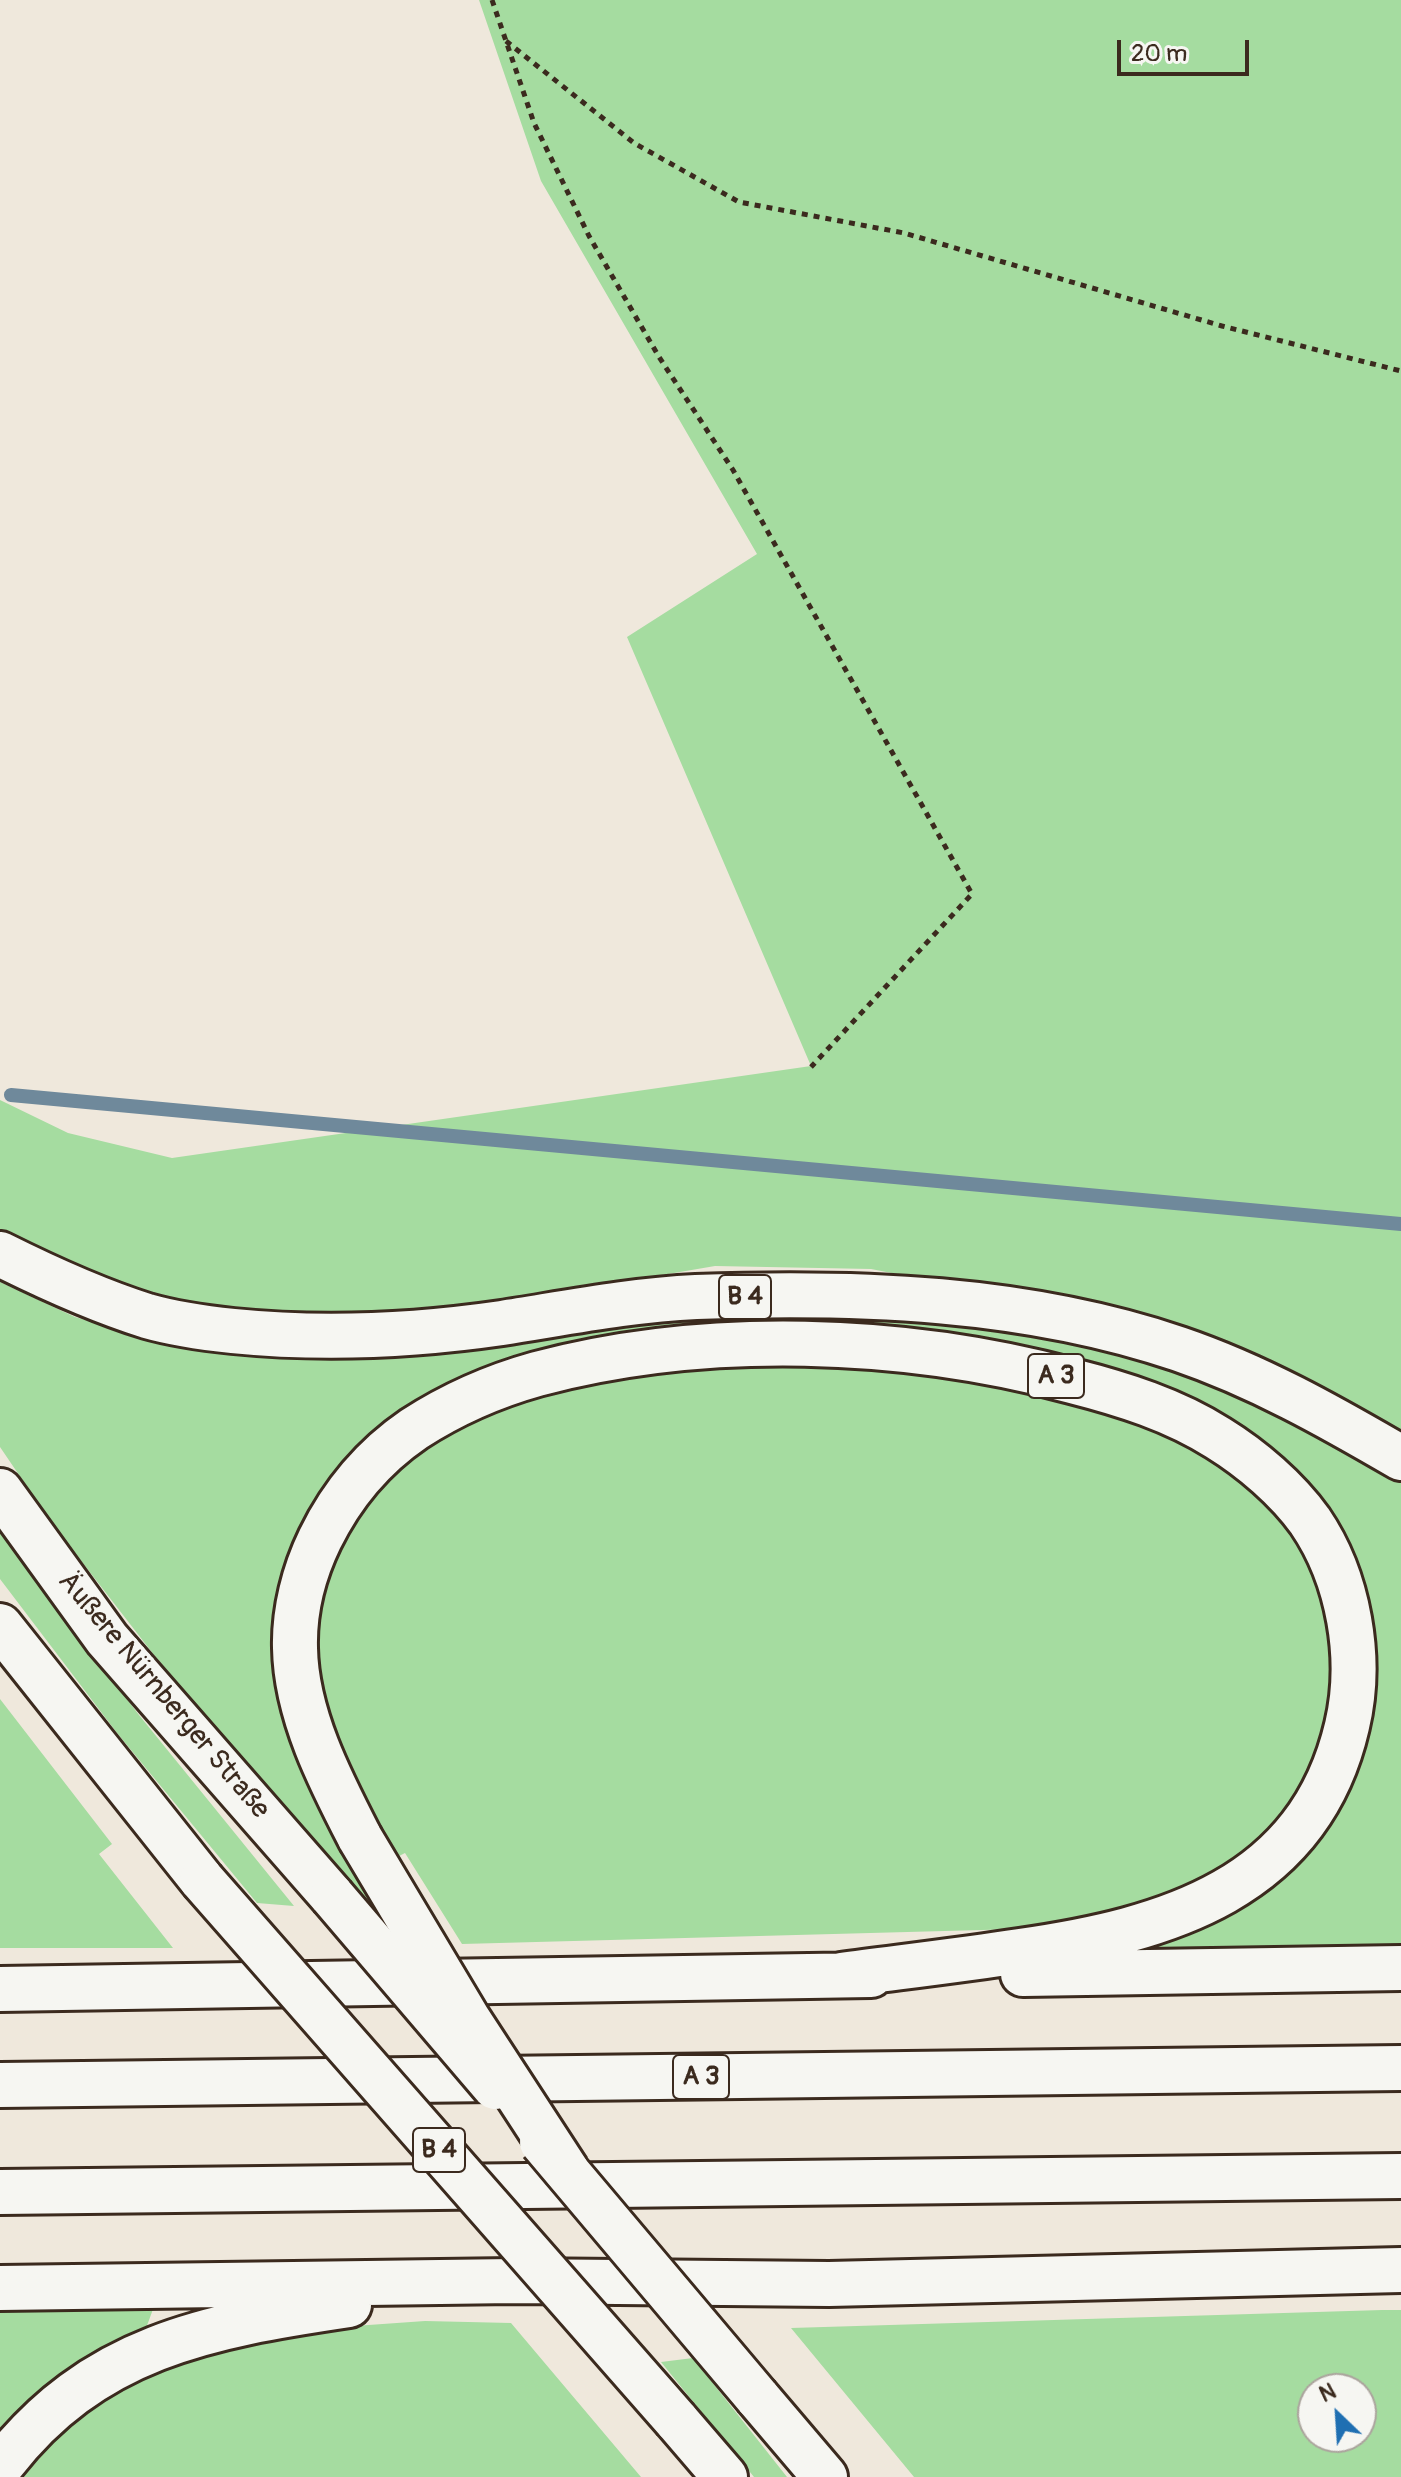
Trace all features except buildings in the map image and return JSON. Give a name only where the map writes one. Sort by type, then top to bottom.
[{"type":"highway","name":"B 4","points":[[0,1254],[67,1287],[150,1317],[199,1327],[264,1334],[334,1337],[415,1334],[586,1308],[693,1297],[908,1299],[987,1307],[1077,1322],[1177,1349],[1306,1402],[1401,1458]]},
{"type":"highway","name":"A 3","points":[[567,2171],[468,2019],[360,1838],[334,1787],[309,1723],[298,1682],[295,1647],[303,1586],[314,1551],[346,1492],[368,1468],[411,1431],[472,1398],[533,1375],[638,1354],[760,1344],[911,1352],[987,1362],[1098,1387],[1139,1400],[1199,1427],[1244,1456],[1291,1499],[1311,1523],[1339,1583],[1349,1620],[1353,1691],[1349,1720],[1335,1766],[1309,1817],[1287,1845],[1255,1873],[1220,1896],[1157,1923],[1070,1944],[841,1975]]},
{"type":"highway","name":"Äußere Nürnberger Straße","points":[[0,1491],[107,1639],[567,2171]]},
{"type":"highway","name":"B 4","points":[[0,1626],[202,1880],[725,2477]]},
{"type":"highway","points":[[0,1989],[1401,1968]]},
{"type":"highway","name":"A 3","points":[[0,2085],[1401,2068]]},
{"type":"highway","points":[[567,2171],[825,2477]]},
{"type":"highway","points":[[0,2192],[1401,2176]]},
{"type":"highway","points":[[0,2288],[513,2281],[829,2284],[1352,2271],[1401,2273]]},
{"type":"highway","points":[[0,2467],[19,2442],[56,2407],[121,2363],[165,2344],[235,2323],[513,2281]]},
{"type":"path","points":[[492,0],[534,123],[589,236],[659,357],[733,470],[972,894],[811,1067]]},
{"type":"path","points":[[505,40],[634,143],[739,202],[904,233],[1222,326],[1401,371]]},
{"type":"green space","points":[[479,0],[1401,0],[1401,1437],[1138,1321],[871,1269],[715,1266],[481,1306],[356,1319],[183,1308],[31,1251],[0,1232],[0,1100],[68,1133],[172,1158],[811,1066],[627,637],[757,554],[541,181]]},
{"type":"green space","points":[[0,1282],[75,1317],[174,1346],[278,1359],[401,1355],[558,1331],[749,1311],[947,1321],[1076,1342],[1152,1363],[1227,1389],[1401,1477],[1401,1956],[1045,1962],[1212,1920],[1363,1739],[1283,1464],[901,1335],[425,1398],[276,1628],[402,1948],[154,1655],[51,1522],[0,1447]]},
{"type":"green space","points":[[740,1365],[904,1370],[1033,1389],[1180,1436],[1277,1506],[1324,1588],[1336,1695],[1316,1765],[1292,1800],[1256,1841],[1216,1872],[1173,1896],[1108,1918],[1019,1929],[462,1944],[405,1853],[387,1862],[318,1703],[313,1622],[334,1543],[386,1470],[491,1406],[614,1375]]},
{"type":"green space","points":[[0,1531],[139,1715],[294,1906],[257,1903],[117,1733],[0,1579]]},
{"type":"green space","points":[[0,1699],[112,1844],[99,1854],[173,1948],[0,1948]]},
{"type":"green space","points":[[156,2301],[145,2331],[0,2436],[0,2304]]},
{"type":"green space","points":[[1401,2310],[1401,2477],[914,2477],[791,2328]]},
{"type":"green space","points":[[425,2321],[511,2323],[641,2477],[11,2477],[64,2419],[130,2379],[199,2350],[284,2331]]},
{"type":"green space","points":[[693,2358],[787,2477],[754,2477],[661,2362]]},
{"type":"waterway","points":[[11,1095],[1401,1224]]}]
